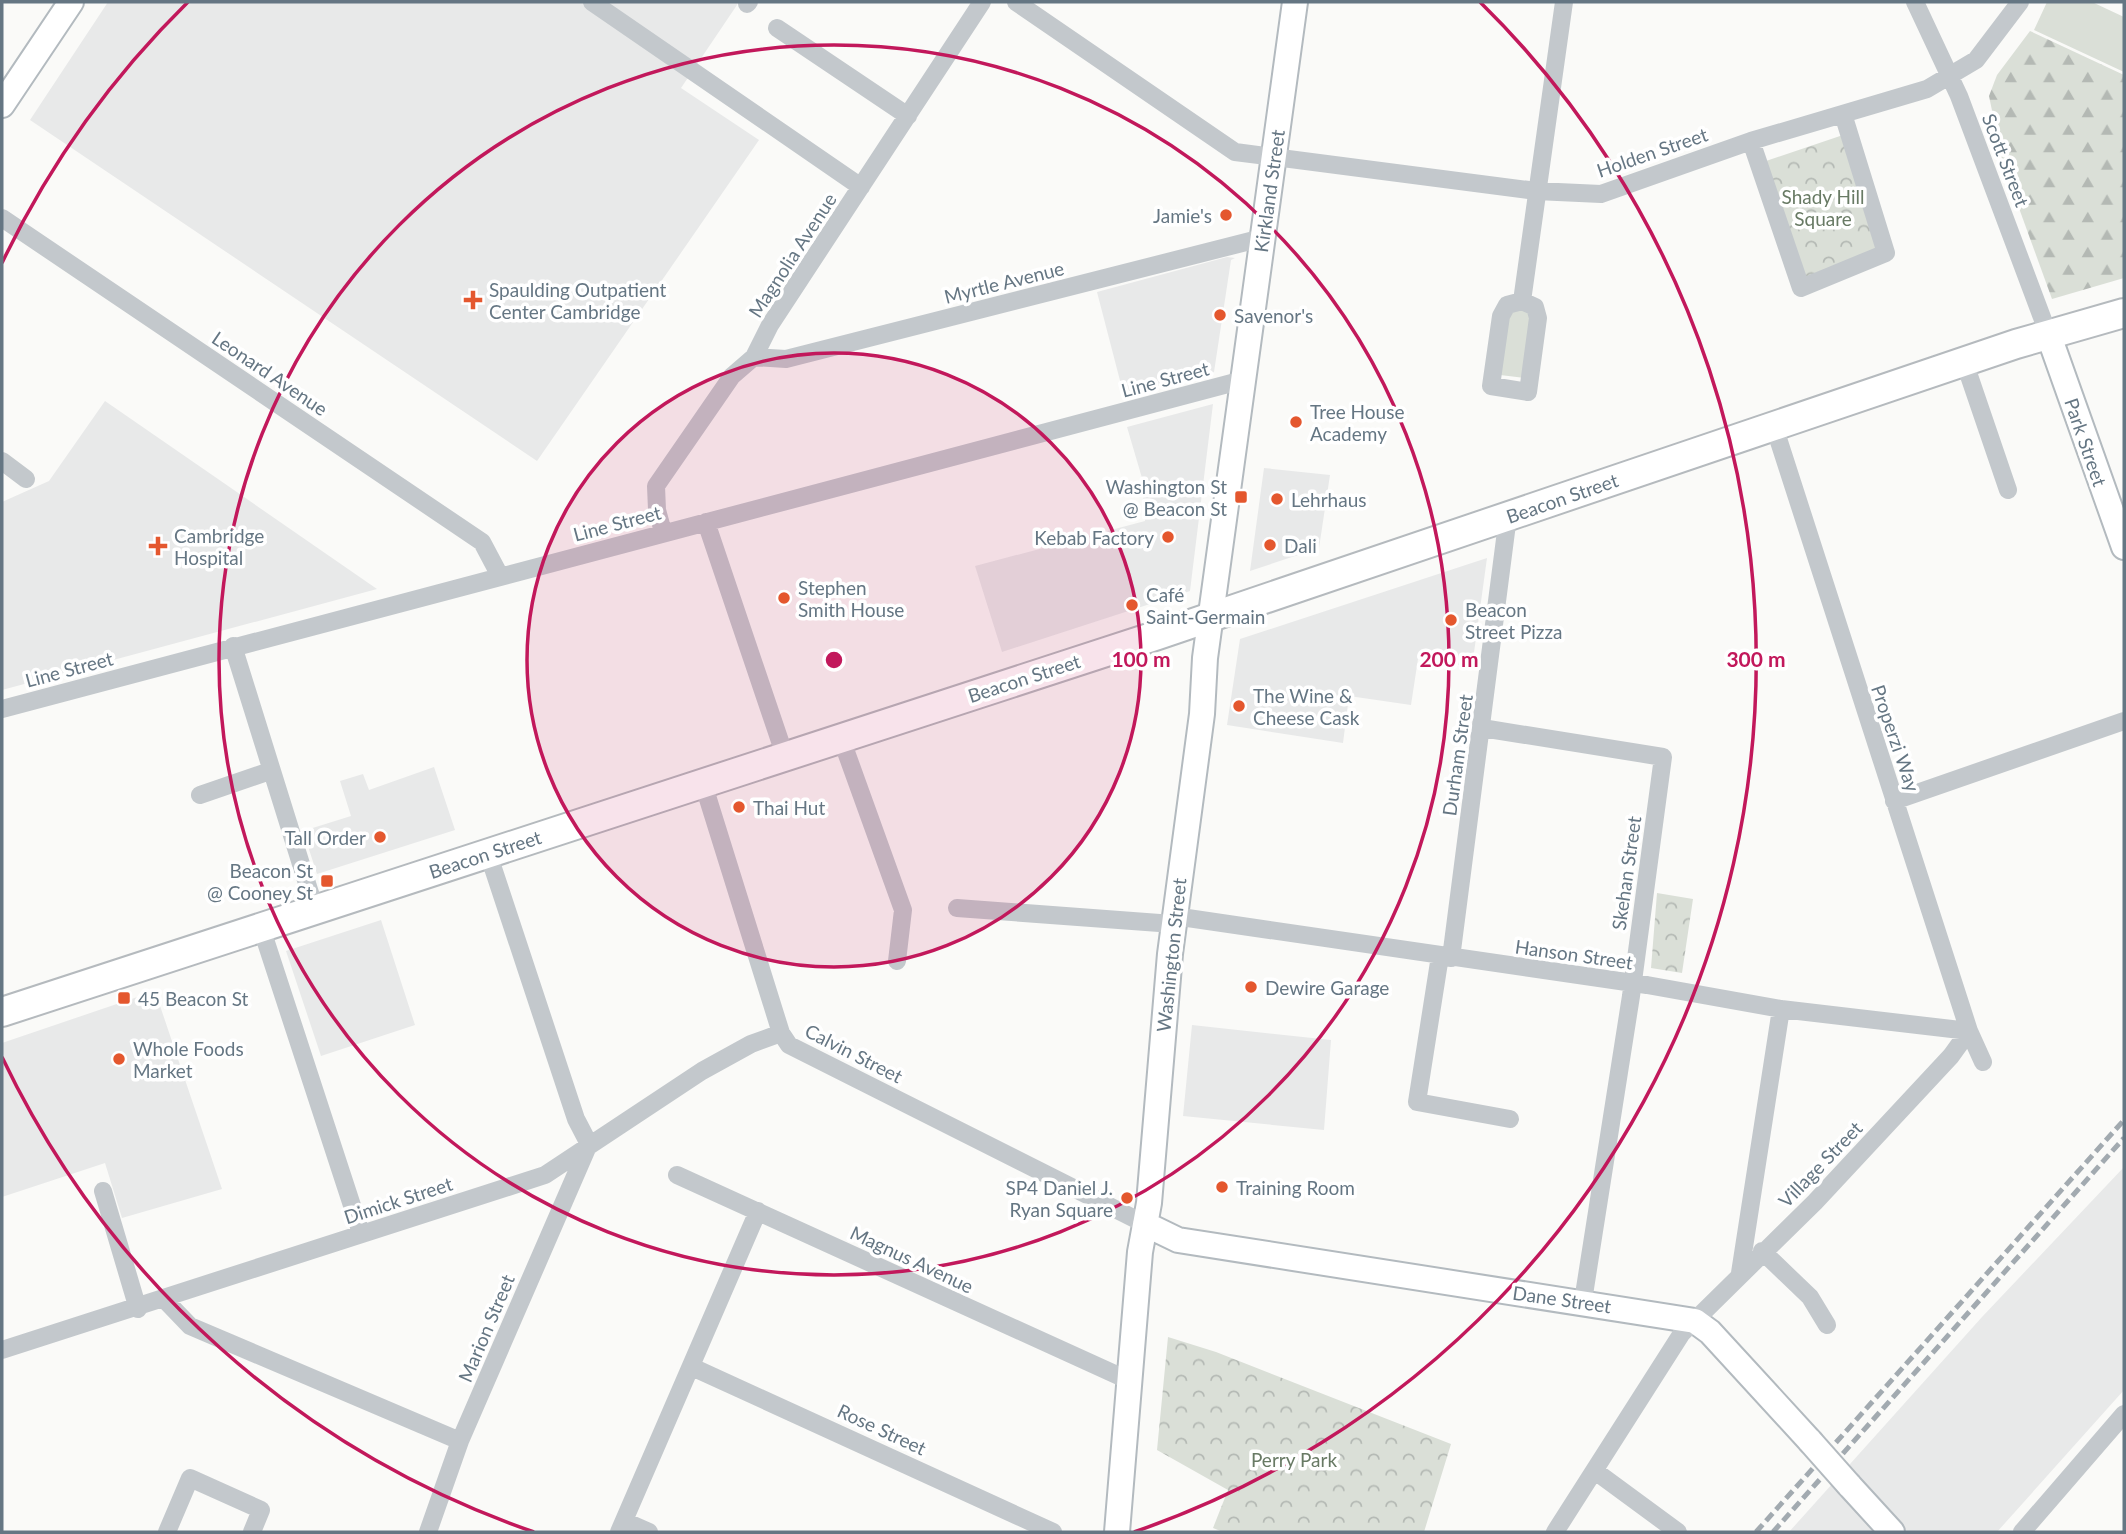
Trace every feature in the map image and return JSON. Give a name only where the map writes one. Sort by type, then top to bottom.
[{"type":"main road","points":[[2,105],[71,2]]},
{"type":"main road","name":"Kirkland Street","points":[[1244,380],[1295,2]]},
{"type":"main road","name":"Beacon Street","points":[[2,1012],[1210,617],[1964,361],[2124,313]]},
{"type":"main road","name":"Park Street","points":[[2049,336],[2124,547]]},
{"type":"main road","name":"Washington Street","points":[[1117,1532],[1140,1252],[1145,1224],[1174,920],[1202,714],[1210,617],[1244,380]]},
{"type":"main road","name":"Dane Street","points":[[1145,1224],[1178,1240],[1583,1301],[1695,1321]]},
{"type":"main road","points":[[1695,1321],[1710,1332],[1892,1532]]},
{"type":"street","points":[[592,2],[861,187]]},
{"type":"street","name":"Magnolia Avenue","points":[[663,532],[657,510],[656,486],[732,376],[754,357],[770,325],[982,2]]},
{"type":"street","name":"Holden Street","points":[[1016,2],[1235,152],[1536,191],[1601,194],[1751,141],[1927,89],[1976,60],[2021,2]]},
{"type":"street","points":[[1522,301],[1564,2]]},
{"type":"street","name":"Scott Street","points":[[1915,2],[1949,75],[2049,336]]},
{"type":"street","points":[[777,28],[908,116]]},
{"type":"street","points":[[1751,141],[1801,288],[1886,253],[1843,114]]},
{"type":"street","name":"Leonard Avenue","points":[[2,218],[482,542],[500,576]]},
{"type":"street","name":"Myrtle Avenue","points":[[754,357],[786,359],[1262,238]]},
{"type":"street","points":[[1522,301],[1535,307],[1538,318],[1528,392],[1491,386],[1501,316],[1507,305],[1522,301]]},
{"type":"street","points":[[1964,361],[2008,490]]},
{"type":"street","name":"Line Street","points":[[2,709],[1244,380]]},
{"type":"street","name":"Properzi Way","points":[[1774,426],[1969,1031],[1983,1062]]},
{"type":"street","points":[[2,461],[26,479],[2,481]]},
{"type":"street","name":"Durham Street","points":[[1508,516],[1482,728],[1446,957],[1417,1102],[1510,1119]]},
{"type":"street","points":[[706,522],[785,756]]},
{"type":"street","points":[[233,646],[315,909]]},
{"type":"street","points":[[1894,801],[2124,721]]},
{"type":"street","name":"Skehan Street","points":[[1482,728],[1663,757],[1632,984],[1583,1301]]},
{"type":"street","points":[[841,738],[903,910],[897,961]]},
{"type":"street","points":[[200,795],[270,771]]},
{"type":"street","name":"Calvin Street","points":[[703,783],[781,1033],[789,1045],[1145,1224]]},
{"type":"street","points":[[488,853],[576,1119],[589,1144]]},
{"type":"street","name":"Hanson Street","points":[[957,908],[1174,920],[1632,984],[1781,1009],[1969,1031]]},
{"type":"street","points":[[261,927],[361,1233]]},
{"type":"street","points":[[1740,1273],[1781,1009]]},
{"type":"street","name":"Village Street","points":[[1555,1532],[1682,1333],[1824,1192],[1951,1056],[1969,1031]]},
{"type":"street","name":"Dimick Street","points":[[2,1350],[138,1309],[361,1233],[545,1175],[702,1071],[751,1044],[781,1033]]},
{"type":"street","name":"Marion Street","points":[[428,1532],[460,1441],[589,1144]]},
{"type":"street","name":"Magnus Avenue","points":[[677,1175],[1130,1381]]},
{"type":"street","points":[[103,1191],[138,1309]]},
{"type":"street","points":[[649,1532],[621,1527],[758,1210]]},
{"type":"street","points":[[1762,1251],[1810,1297],[1827,1325]]},
{"type":"street","points":[[165,1300],[190,1326],[460,1441]]},
{"type":"street","name":"Rose Street","points":[[692,1367],[1053,1532]]},
{"type":"street","points":[[2022,1532],[2124,1414]]},
{"type":"street","points":[[1595,1471],[1678,1532]]},
{"type":"street","points":[[167,1532],[190,1478],[261,1510],[252,1532]]},
{"type":"shaded area","name":"Spaulding Outpatient Center Cambridge","points":[[108,2],[739,2],[681,88],[759,140],[537,461],[30,120]]},
{"type":"shaded area","points":[[1227,257],[1235,258],[1231,260],[1214,372],[1124,396],[1097,292]]},
{"type":"shaded area","name":"Cambridge Hospital","points":[[105,401],[377,589],[2,690],[2,502],[49,481]]},
{"type":"shaded area","points":[[1213,404],[1190,591],[1002,652],[975,566],[1145,521],[1142,478],[1127,427]]},
{"type":"shaded area","points":[[1264,468],[1330,475],[1319,548],[1250,571]]},
{"type":"shaded area","points":[[1487,558],[1472,667],[1418,659],[1411,705],[1349,696],[1343,743],[1227,725],[1240,639]]},
{"type":"shaded area","points":[[434,767],[455,830],[317,874],[303,831],[351,816],[340,781],[363,774],[369,790]]},
{"type":"shaded area","points":[[381,920],[415,1025],[321,1056],[286,951]]},
{"type":"shaded area","points":[[155,991],[222,1189],[122,1218],[105,1163],[2,1197],[2,1043]]},
{"type":"shaded area","points":[[1192,1025],[1331,1040],[1324,1130],[1183,1116]]},
{"type":"shaded area","points":[[2124,1167],[2124,1390],[1997,1532],[1789,1532],[1982,1317]]},
{"type":"green space","points":[[2047,2],[2092,2],[2124,17],[2124,72],[2034,30]]},
{"type":"green space","points":[[2030,31],[2124,75],[2124,278],[2052,299],[2003,164],[1989,96],[1997,75]]},
{"type":"green space","name":"Shady Hill Square","points":[[1843,135],[1883,253],[1803,280],[1763,162]]},
{"type":"green space","points":[[1519,308],[1530,312],[1525,378],[1500,375],[1508,319],[1512,312]]},
{"type":"green space","points":[[1657,893],[1693,899],[1682,973],[1651,968]]},
{"type":"green space","name":"Perry Park","points":[[1168,1337],[1216,1352],[1451,1444],[1424,1532],[1223,1532],[1213,1528],[1228,1490],[1157,1450]]},
{"type":"railway","points":[[1756,1532],[2124,1120]]},
{"type":"railway","points":[[1773,1532],[2124,1138]]},
{"type":"place","name":"Jamie's","points":[[1226,215]]},
{"type":"place","name":"Spaulding Outpatient Center Cambridge","points":[[473,300]]},
{"type":"place","name":"Savenor's","points":[[1220,315]]},
{"type":"place","name":"Tree House Academy","points":[[1296,422]]},
{"type":"place","name":"Washington St @ Beacon St","points":[[1241,497]]},
{"type":"place","name":"Lehrhaus","points":[[1277,499]]},
{"type":"place","name":"Kebab Factory","points":[[1168,537]]},
{"type":"place","name":"Dali","points":[[1270,545]]},
{"type":"place","name":"Cambridge Hospital","points":[[158,546]]},
{"type":"place","name":"Stephen Smith House","points":[[784,598]]},
{"type":"place","name":"Café Saint-Germain","points":[[1132,605]]},
{"type":"place","name":"Beacon Street Pizza","points":[[1451,620]]},
{"type":"place","name":"The Wine & Cheese Cask","points":[[1239,706]]},
{"type":"place","name":"Thai Hut","points":[[739,807]]},
{"type":"place","name":"Tall Order","points":[[380,837]]},
{"type":"place","name":"Beacon St @ Cooney St","points":[[327,881]]},
{"type":"place","name":"Dewire Garage","points":[[1251,987]]},
{"type":"place","name":"45 Beacon St","points":[[124,998]]},
{"type":"place","name":"Whole Foods Market","points":[[119,1059]]},
{"type":"place","name":"Training Room","points":[[1222,1187]]},
{"type":"place","name":"SP4 Daniel J. Ryan Square","points":[[1127,1198]]}]
